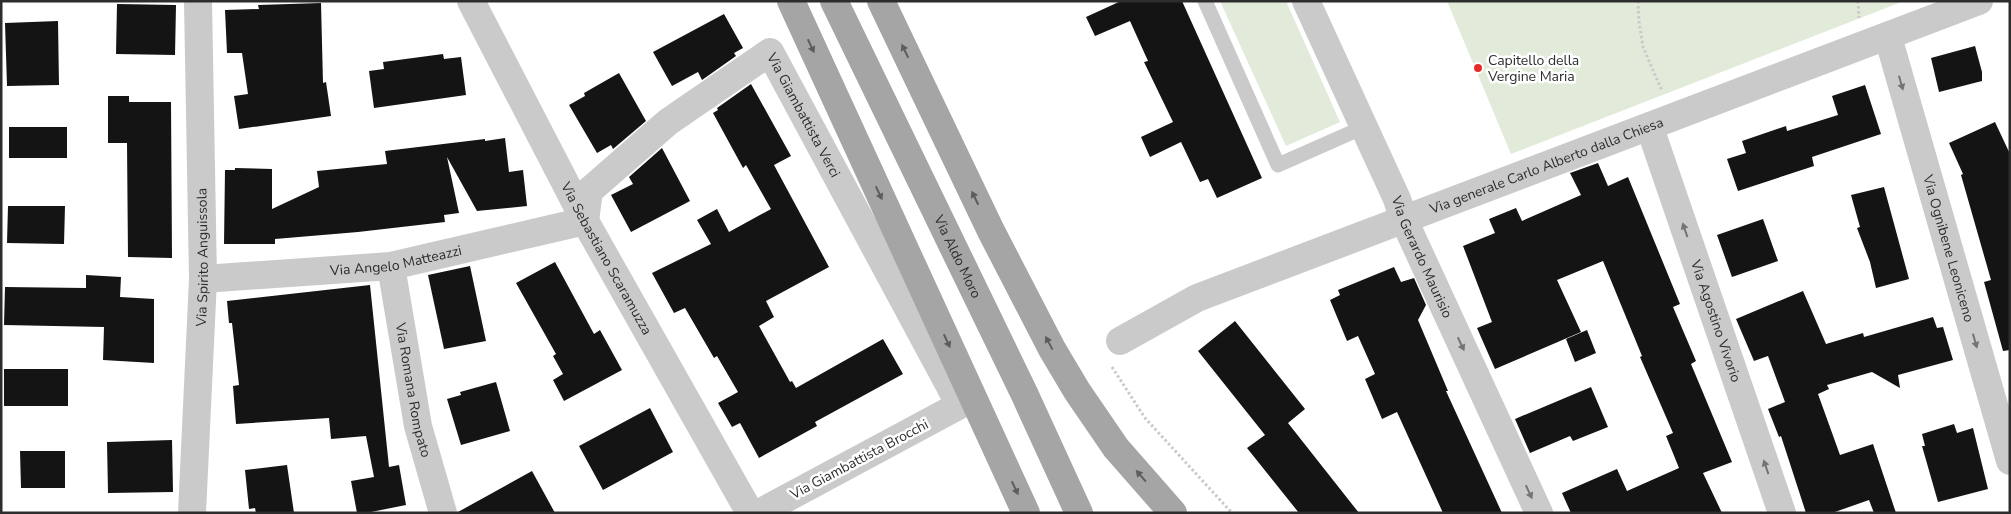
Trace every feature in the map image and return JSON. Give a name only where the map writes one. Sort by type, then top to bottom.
[{"type":"main road","points":[[791,1],[1026,513]]},
{"type":"main road","name":"Via Aldo Moro","points":[[834,1],[1024,393],[1079,513]]},
{"type":"main road","points":[[881,1],[991,231],[1052,349],[1077,391],[1116,448],[1173,513]]},
{"type":"street","name":"Via Spirito Anguissola","points":[[192,513],[203,279],[198,1]]},
{"type":"street","name":"Via Sebastiano Scaramuzza","points":[[471,1],[585,221],[750,513]]},
{"type":"street","name":"Via Gerardo Maurisio","points":[[1306,1],[1397,199],[1404,220],[1539,513]]},
{"type":"street","name":"Via generale Carlo Alberto dalla Chiesa","points":[[1114,351],[1197,298],[1650,128],[1979,1]]},
{"type":"street","name":"Via Ognibene Leoniceno","points":[[1888,37],[2010,461]]},
{"type":"street","name":"Via Giambattista Verci","points":[[585,221],[589,191],[668,122],[770,52],[960,405]]},
{"type":"street","name":"Via Agostino Vivorio","points":[[1650,128],[1782,513]]},
{"type":"street","name":"Via Angelo Matteazzi","points":[[203,279],[391,266],[585,221]]},
{"type":"street","name":"Via Romana Rompato","points":[[391,266],[418,426],[443,513]]},
{"type":"street","name":"Via Giambattista Brocchi","points":[[759,513],[960,405]]},
{"type":"lane","points":[[1206,1],[1278,165],[1364,128]]},
{"type":"path","points":[[1638,1],[1644,47],[1664,96]]},
{"type":"path","points":[[1858,1],[1860,19]]},
{"type":"path","points":[[1114,351],[1146,418],[1232,513]]},
{"type":"green space","points":[[1220,1],[1286,1],[1340,122],[1286,146]]},
{"type":"green space","points":[[1447,1],[1904,1],[1511,154]]},
{"type":"building","points":[[1121,1],[1182,1],[1262,178],[1217,198],[1208,179],[1200,182],[1181,142],[1150,157],[1141,137],[1173,122],[1144,62],[1148,61],[1130,21],[1095,36],[1086,17]]},
{"type":"building","points":[[321,3],[323,83],[326,82],[331,116],[239,129],[234,96],[248,94],[242,53],[227,53],[225,10],[259,9],[258,5]]},
{"type":"building","points":[[117,4],[176,5],[175,55],[116,54]]},
{"type":"building","points":[[724,14],[743,48],[734,53],[736,56],[702,80],[698,72],[672,86],[653,52]]},
{"type":"building","points":[[58,21],[59,85],[7,86],[5,23]]},
{"type":"building","points":[[1975,46],[1982,72],[1982,81],[1939,92],[1931,58]]},
{"type":"building","points":[[443,54],[444,59],[461,57],[466,95],[374,108],[369,71],[384,69],[383,62]]},
{"type":"building","points":[[619,73],[646,121],[613,149],[611,145],[597,153],[569,105],[585,96],[584,93]]},
{"type":"building","points":[[751,84],[791,156],[774,165],[829,267],[766,301],[774,317],[759,326],[790,382],[792,381],[796,388],[883,339],[903,374],[815,422],[817,426],[759,458],[740,423],[732,427],[718,403],[738,392],[717,356],[714,358],[685,308],[674,313],[652,273],[711,244],[697,220],[717,209],[729,232],[771,209],[746,165],[743,168],[713,113],[718,110],[717,108]]},
{"type":"building","points":[[1865,85],[1881,134],[1812,157],[1814,166],[1738,191],[1727,159],[1746,153],[1742,141],[1786,126],[1787,131],[1838,115],[1832,96]]},
{"type":"building","points":[[108,96],[129,96],[129,102],[171,102],[172,258],[128,257],[127,143],[108,143]]},
{"type":"building","points":[[1995,122],[2010,154],[2010,350],[2003,351],[1984,282],[1991,280],[1961,175],[1963,174],[1949,143]]},
{"type":"building","points":[[9,127],[67,127],[67,158],[9,158]]},
{"type":"building","points":[[505,138],[509,172],[523,170],[527,206],[477,211],[447,157],[459,213],[444,215],[445,222],[275,239],[275,244],[224,244],[225,170],[235,170],[235,168],[272,169],[272,209],[319,187],[317,171],[387,164],[385,151]]},
{"type":"building","points":[[662,148],[690,201],[631,232],[611,195],[633,184],[629,177]]},
{"type":"building","points":[[1598,163],[1608,186],[1628,177],[1680,304],[1673,307],[1696,361],[1691,364],[1732,462],[1703,473],[1722,513],[1571,513],[1562,493],[1617,469],[1627,491],[1679,468],[1666,436],[1673,433],[1640,357],[1642,356],[1603,261],[1557,280],[1581,332],[1495,369],[1477,328],[1492,322],[1463,246],[1495,233],[1489,219],[1516,208],[1522,221],[1581,195],[1570,173]]},
{"type":"building","points":[[1884,187],[1909,279],[1876,288],[1870,262],[1857,228],[1860,227],[1851,195]]},
{"type":"building","points":[[8,206],[65,206],[64,244],[7,243]]},
{"type":"building","points":[[1763,219],[1778,261],[1732,277],[1717,235]]},
{"type":"building","points":[[555,262],[594,334],[600,330],[622,370],[564,401],[553,380],[563,374],[553,356],[556,354],[516,283]]},
{"type":"building","points":[[470,266],[486,341],[444,349],[428,275]]},
{"type":"building","points":[[1394,267],[1401,282],[1414,278],[1426,305],[1418,320],[1448,391],[1446,391],[1502,513],[1443,513],[1397,412],[1382,419],[1365,379],[1375,374],[1358,336],[1347,341],[1330,300],[1340,295],[1338,290]]},
{"type":"building","points":[[86,275],[121,277],[120,297],[154,299],[154,363],[103,360],[104,327],[4,325],[5,287],[86,288]]},
{"type":"building","points":[[370,285],[389,467],[399,465],[406,505],[357,513],[351,481],[374,477],[366,436],[331,439],[329,418],[236,424],[233,386],[239,385],[232,323],[229,323],[227,301]]},
{"type":"building","points":[[1803,291],[1826,344],[1863,333],[1864,337],[1933,317],[1937,328],[1943,327],[1953,360],[1898,375],[1900,388],[1872,372],[1827,385],[1829,389],[1818,394],[1840,455],[1873,444],[1896,513],[1874,513],[1869,500],[1832,513],[1806,513],[1781,436],[1779,437],[1768,409],[1785,402],[1768,356],[1754,361],[1736,319]]},
{"type":"building","points":[[1235,321],[1305,409],[1288,423],[1359,513],[1299,513],[1247,448],[1265,435],[1198,351]]},
{"type":"building","points":[[1587,330],[1596,353],[1575,362],[1566,339]]},
{"type":"building","points":[[4,369],[68,369],[68,406],[4,406]]},
{"type":"building","points":[[496,382],[510,431],[461,445],[447,399],[461,395],[460,392]]},
{"type":"building","points":[[1591,387],[1608,427],[1573,441],[1570,436],[1530,453],[1515,419]]},
{"type":"building","points":[[650,408],[673,452],[603,490],[579,446]]},
{"type":"building","points":[[1954,424],[1957,433],[1973,428],[1988,489],[1938,502],[1922,446],[1925,446],[1922,434]]},
{"type":"building","points":[[172,440],[173,492],[108,493],[107,442]]},
{"type":"building","points":[[20,451],[65,451],[65,488],[21,488]]},
{"type":"building","points":[[287,465],[294,513],[256,513],[255,508],[249,509],[245,470]]},
{"type":"building","points":[[532,471],[555,513],[458,513],[458,512]]},
{"type":"place","name":"Capitello della Vergine Maria","points":[[1478,68]]}]
